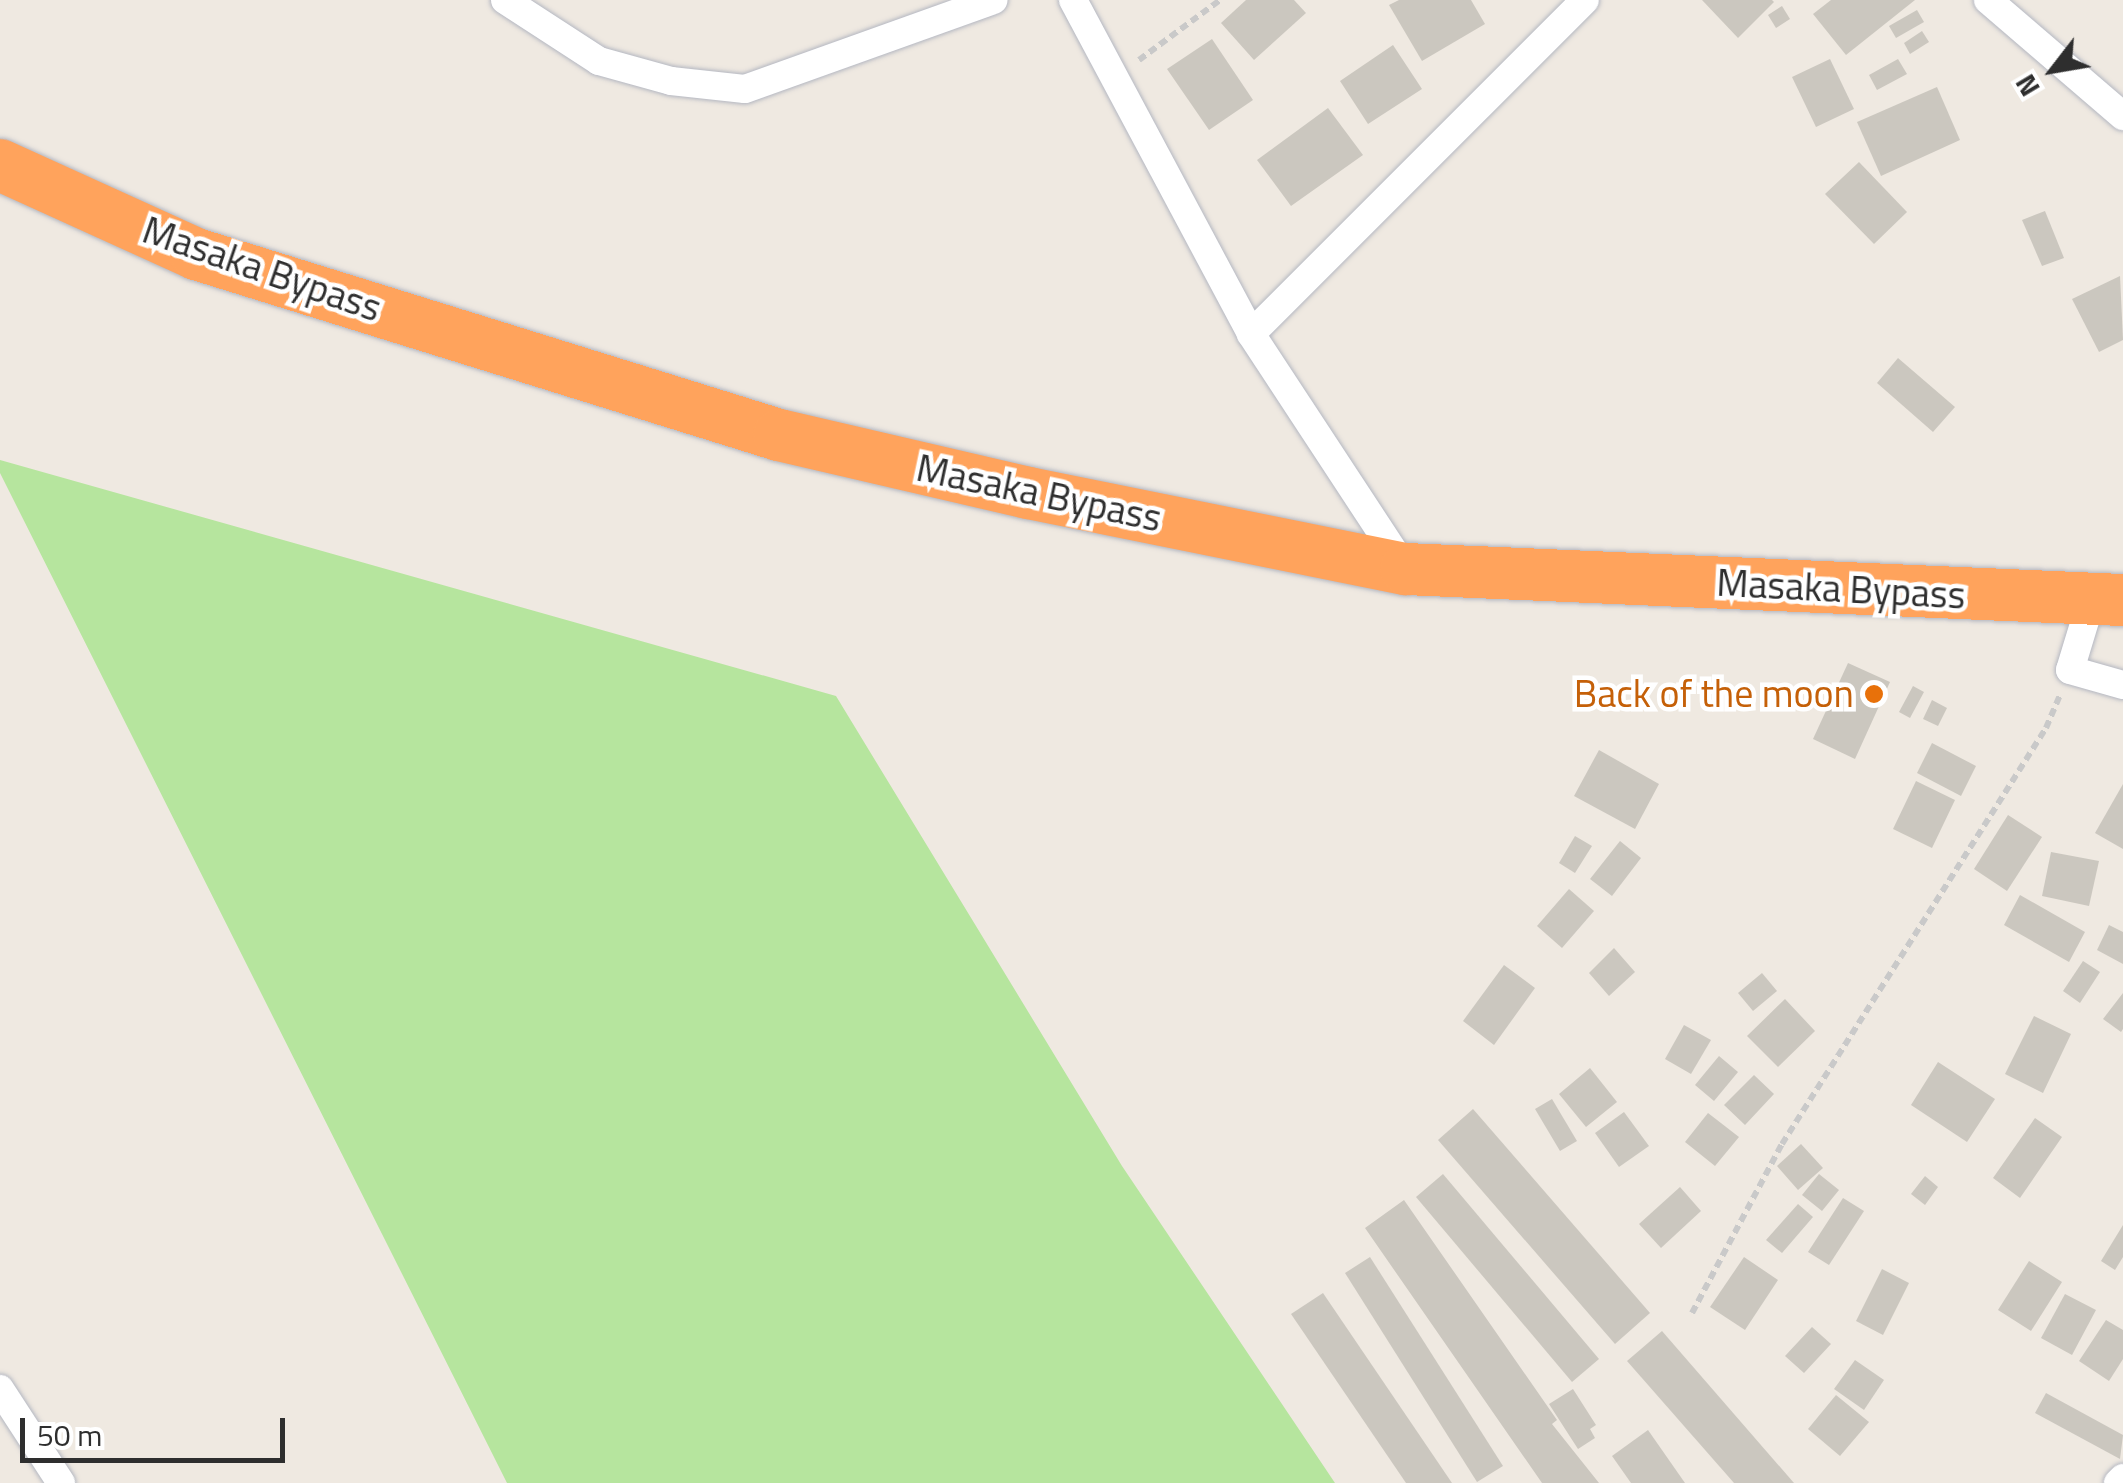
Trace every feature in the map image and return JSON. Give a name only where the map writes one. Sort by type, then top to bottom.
[{"type":"highway","name":"Masaka Bypass","points":[[0,165],[196,254],[779,435],[1028,492],[1406,570],[2107,600]]},
{"type":"street","points":[[505,0],[599,61],[672,81],[745,89],[994,0]]},
{"type":"street","points":[[1072,0],[1250,334],[1406,570]]},
{"type":"street","points":[[1250,334],[1585,0]]},
{"type":"street","points":[[1988,0],[2123,116]]},
{"type":"street","points":[[2107,600],[2070,670],[2123,684]]},
{"type":"street","points":[[0,1388],[61,1483]]},
{"type":"path","points":[[1114,79],[1220,0]]},
{"type":"path","points":[[1692,1313],[1782,1144],[2046,728],[2070,670]]},
{"type":"green space","points":[[0,460],[836,696],[1122,1166],[1335,1483],[507,1483],[0,473]]},
{"type":"building","points":[[1246,0],[1294,0],[1306,13],[1254,60],[1221,23]]},
{"type":"building","points":[[1399,0],[1471,0],[1485,24],[1422,61],[1389,5]]},
{"type":"building","points":[[1702,0],[1772,0],[1774,2],[1738,38]]},
{"type":"building","points":[[1831,0],[1915,0],[1846,55],[1813,14]]},
{"type":"building","points":[[1782,6],[1790,19],[1776,28],[1768,15]]},
{"type":"building","points":[[1917,10],[1924,22],[1896,38],[1889,26]]},
{"type":"building","points":[[1922,31],[1929,42],[1910,54],[1904,43]]},
{"type":"building","points":[[1212,39],[1253,100],[1209,130],[1167,69]]},
{"type":"building","points":[[1393,45],[1422,89],[1368,124],[1340,81]]},
{"type":"building","points":[[1830,59],[1854,109],[1816,127],[1792,77]]},
{"type":"building","points":[[1898,59],[1907,74],[1877,90],[1869,75]]},
{"type":"building","points":[[1937,87],[1960,140],[1881,176],[1857,122]]},
{"type":"building","points":[[1328,108],[1363,155],[1291,206],[1257,160]]},
{"type":"building","points":[[1859,162],[1907,212],[1874,244],[1825,194]]},
{"type":"building","points":[[2045,211],[2064,258],[2042,266],[2022,220]]},
{"type":"building","points":[[2120,276],[2123,340],[2099,352],[2072,299]]},
{"type":"building","points":[[1898,358],[1955,407],[1933,432],[1877,383]]},
{"type":"building","points":[[1848,663],[1890,682],[1855,759],[1813,739]]},
{"type":"building","points":[[1913,686],[1924,692],[1910,718],[1899,712]]},
{"type":"building","points":[[1932,700],[1947,708],[1938,726],[1923,719]]},
{"type":"building","points":[[1932,743],[1976,766],[1961,796],[1917,773]]},
{"type":"building","points":[[1599,750],[1659,784],[1635,829],[1574,796]]},
{"type":"building","points":[[1916,781],[1955,800],[1932,848],[1893,829]]},
{"type":"building","points":[[2123,784],[2123,849],[2095,833]]},
{"type":"building","points":[[2008,815],[2042,837],[2007,891],[1974,869]]},
{"type":"building","points":[[1575,836],[1592,846],[1575,873],[1559,863]]},
{"type":"building","points":[[1620,841],[1641,858],[1612,896],[1590,879]]},
{"type":"building","points":[[2051,852],[2099,861],[2089,906],[2042,896]]},
{"type":"building","points":[[1569,889],[1594,911],[1562,948],[1537,926]]},
{"type":"building","points":[[2020,895],[2085,932],[2069,962],[2004,925]]},
{"type":"building","points":[[2109,925],[2123,932],[2123,964],[2097,950]]},
{"type":"building","points":[[1614,948],[1635,972],[1609,996],[1589,973]]},
{"type":"building","points":[[2083,961],[2100,972],[2080,1003],[2063,991]]},
{"type":"building","points":[[1504,965],[1535,988],[1494,1045],[1463,1021]]},
{"type":"building","points":[[1762,973],[1777,991],[1753,1011],[1738,993]]},
{"type":"building","points":[[2123,993],[2123,1029],[2121,1032],[2103,1019]]},
{"type":"building","points":[[1785,999],[1815,1031],[1778,1067],[1747,1036]]},
{"type":"building","points":[[2034,1016],[2071,1034],[2043,1093],[2005,1074]]},
{"type":"building","points":[[1684,1025],[1711,1040],[1691,1074],[1665,1059]]},
{"type":"building","points":[[1719,1056],[1738,1072],[1714,1101],[1695,1085]]},
{"type":"building","points":[[1938,1062],[1995,1099],[1967,1142],[1911,1105]]},
{"type":"building","points":[[1590,1068],[1617,1102],[1586,1127],[1559,1094]]},
{"type":"building","points":[[1754,1075],[1774,1094],[1745,1125],[1724,1105]]},
{"type":"building","points":[[1552,1099],[1577,1141],[1560,1151],[1535,1109]]},
{"type":"building","points":[[1473,1109],[1650,1313],[1615,1344],[1438,1140]]},
{"type":"building","points":[[1624,1112],[1649,1146],[1619,1167],[1595,1133]]},
{"type":"building","points":[[1708,1113],[1739,1137],[1715,1166],[1685,1142]]},
{"type":"building","points":[[2035,1118],[2062,1137],[2020,1198],[1993,1178]]},
{"type":"building","points":[[1801,1144],[1823,1168],[1798,1190],[1777,1166]]},
{"type":"building","points":[[1443,1174],[1599,1359],[1572,1382],[1416,1197]]},
{"type":"building","points":[[1819,1174],[1839,1190],[1822,1211],[1802,1195]]},
{"type":"building","points":[[1925,1176],[1938,1187],[1925,1205],[1911,1194]]},
{"type":"building","points":[[1680,1187],[1701,1211],[1661,1248],[1639,1224]]},
{"type":"building","points":[[1843,1198],[1864,1211],[1829,1265],[1808,1252]]},
{"type":"building","points":[[1404,1200],[1557,1420],[1552,1424],[1599,1483],[1542,1483],[1365,1228]]},
{"type":"building","points":[[1798,1204],[1813,1217],[1782,1253],[1766,1240]]},
{"type":"building","points":[[2123,1225],[2123,1257],[2115,1270],[2101,1261]]},
{"type":"building","points":[[1370,1257],[1503,1466],[1477,1482],[1345,1273]]},
{"type":"building","points":[[1744,1257],[1778,1280],[1745,1330],[1710,1307]]},
{"type":"building","points":[[2029,1261],[2062,1282],[2031,1331],[1998,1310]]},
{"type":"building","points":[[1882,1269],[1909,1283],[1883,1335],[1856,1321]]},
{"type":"building","points":[[1323,1293],[1452,1483],[1406,1483],[1291,1314]]},
{"type":"building","points":[[2065,1294],[2096,1310],[2072,1355],[2041,1338]]},
{"type":"building","points":[[2106,1320],[2123,1330],[2123,1359],[2109,1381],[2079,1361]]},
{"type":"building","points":[[1812,1327],[1831,1344],[1804,1373],[1785,1356]]},
{"type":"building","points":[[1662,1331],[1794,1483],[1734,1483],[1627,1361]]},
{"type":"building","points":[[1855,1360],[1884,1380],[1864,1410],[1834,1389]]},
{"type":"building","points":[[1573,1389],[1596,1425],[1590,1429],[1595,1438],[1578,1449],[1549,1404]]},
{"type":"building","points":[[2046,1393],[2123,1435],[2120,1459],[2035,1413]]},
{"type":"building","points":[[1836,1395],[1869,1422],[1840,1456],[1808,1429]]},
{"type":"building","points":[[1648,1430],[1685,1483],[1631,1483],[1612,1456]]},
{"type":"place","name":"Back of the moon","points":[[1874,694]]}]
